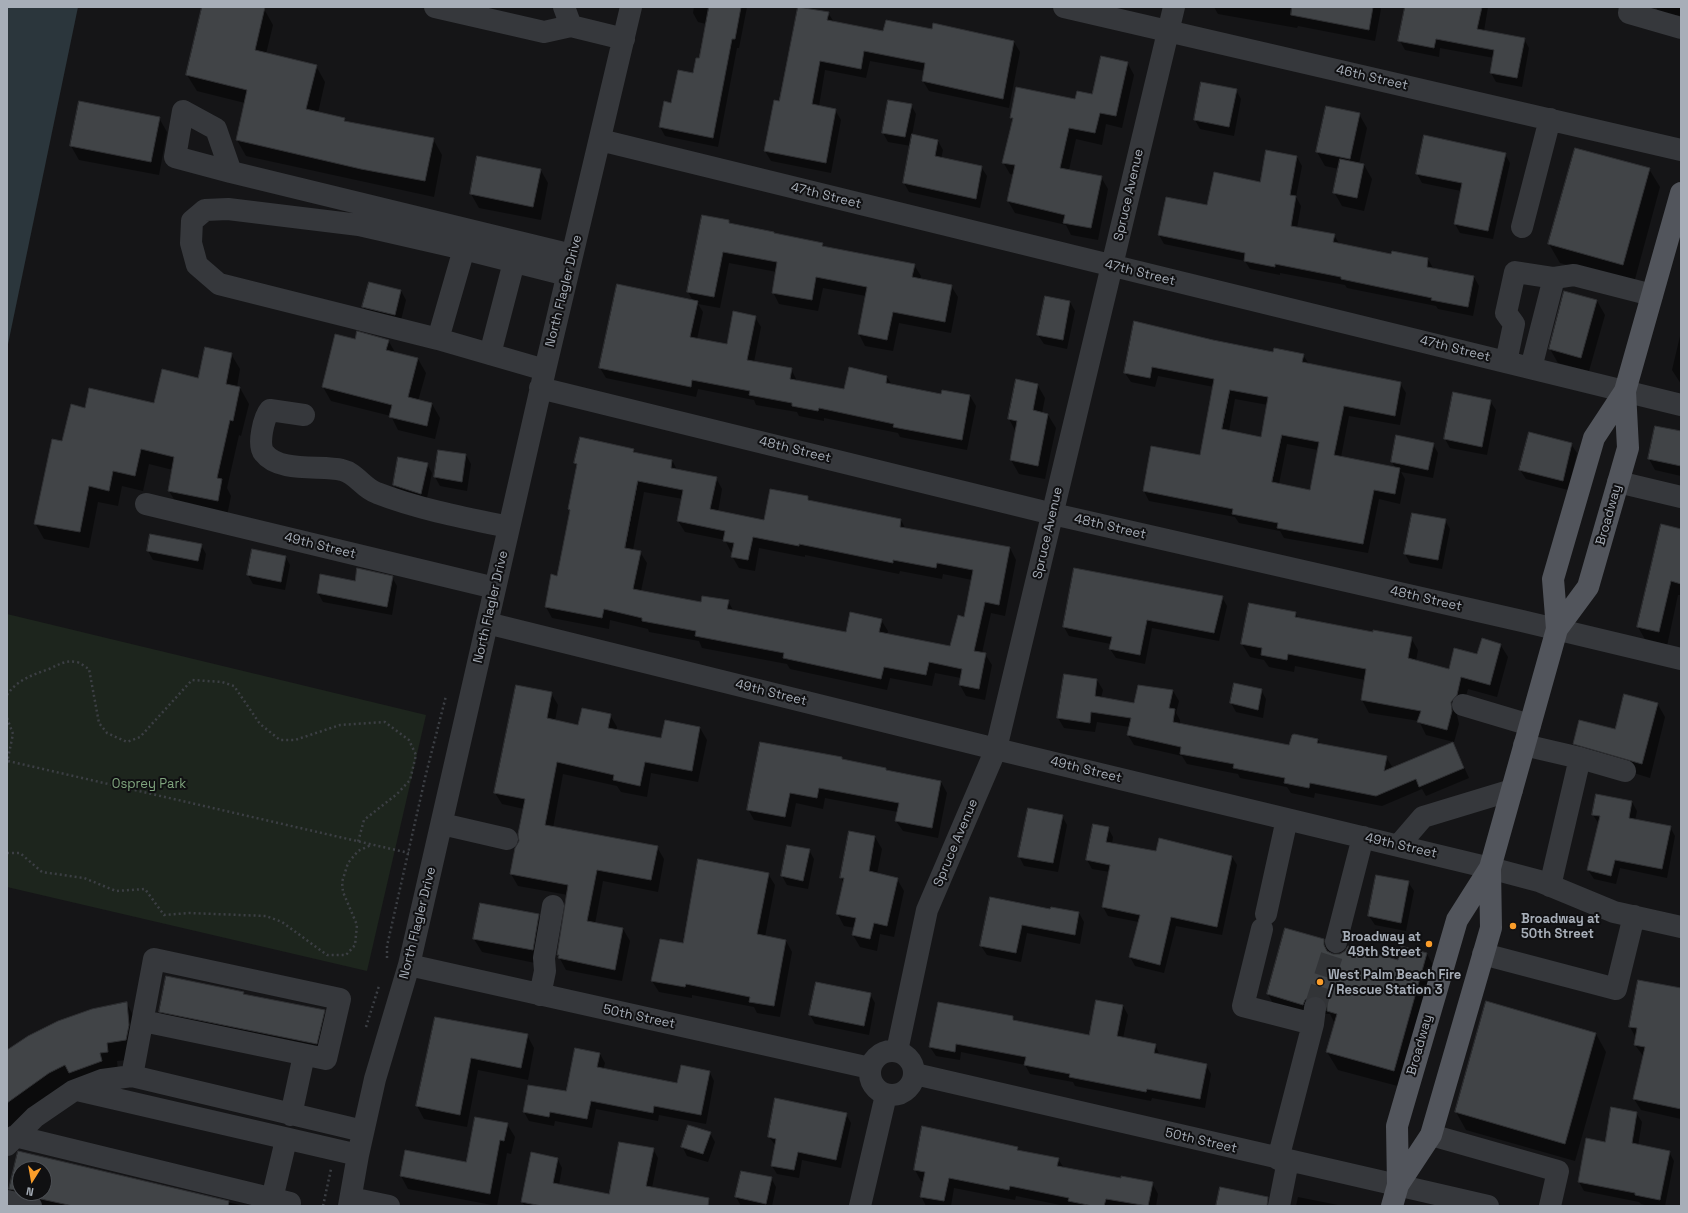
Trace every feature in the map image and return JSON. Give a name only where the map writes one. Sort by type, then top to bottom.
[{"type":"main road","name":"Broadway","points":[[1398,1185],[1431,1135],[1491,928],[1490,868],[1557,629],[1553,579],[1594,438],[1625,391],[1681,193]]},
{"type":"main road","name":"Broadway","points":[[1557,629],[1588,587],[1628,448],[1625,391]]},
{"type":"main road","name":"Broadway","points":[[1392,1206],[1398,1185],[1397,1126],[1456,920],[1490,868]]},
{"type":"street","points":[[435,7],[544,32],[567,16],[624,39]]},
{"type":"street","name":"North Flagler Drive","points":[[350,1202],[358,1155],[375,1079],[409,965],[542,379],[631,7]]},
{"type":"street","name":"46th Street","points":[[1064,7],[1681,150]]},
{"type":"street","name":"Spruce Avenue","points":[[897,1051],[927,910],[996,749],[1174,7]]},
{"type":"street","points":[[1630,7],[1629,13],[1681,28]]},
{"type":"street","points":[[1522,227],[1550,120]]},
{"type":"street","name":"47th Street","points":[[600,140],[1681,405]]},
{"type":"street","points":[[231,172],[570,265]]},
{"type":"street","name":"48th Street","points":[[464,249],[359,225],[228,209],[205,210],[192,221],[192,243],[197,265],[219,284],[438,339],[490,354],[542,379],[1053,514],[1557,629],[1681,659]]},
{"type":"street","points":[[438,339],[464,249],[514,262],[570,265]]},
{"type":"street","points":[[490,354],[514,262]]},
{"type":"street","points":[[1506,362],[1514,324],[1506,313],[1516,272],[1554,278],[1574,275],[1652,295]]},
{"type":"street","points":[[1531,368],[1554,278]]},
{"type":"street","points":[[304,415],[270,410],[266,415],[261,441],[261,447],[264,453],[276,461],[297,468],[342,470],[355,476],[375,493],[454,515],[509,527]]},
{"type":"street","points":[[1618,482],[1681,497]]},
{"type":"street","name":"49th Street","points":[[146,504],[495,588]]},
{"type":"street","name":"49th Street","points":[[487,623],[996,749],[1490,868],[1550,886],[1614,912],[1681,928]]},
{"type":"street","points":[[1463,705],[1580,758],[1625,771]]},
{"type":"street","points":[[1550,886],[1580,758]]},
{"type":"street","points":[[1398,846],[1423,817],[1512,790]]},
{"type":"street","points":[[1279,1206],[1283,1160],[1314,1016],[1243,1006],[1264,922],[1287,819]]},
{"type":"street","points":[[442,824],[507,839]]},
{"type":"street","points":[[1336,942],[1363,837]]},
{"type":"street","points":[[540,995],[545,971],[544,958],[553,906]]},
{"type":"street","points":[[1483,954],[1616,989],[1634,916]]},
{"type":"street","points":[[132,1076],[154,959],[340,999],[326,1059],[143,1021]]},
{"type":"street","name":"50th Street","points":[[409,965],[870,1068]]},
{"type":"street","points":[[897,1051],[910,1059],[915,1074],[914,1080],[906,1091],[900,1094],[886,1095],[880,1092],[871,1082],[870,1068],[877,1056],[883,1052],[897,1051]]},
{"type":"street","points":[[291,1115],[304,1055]]},
{"type":"street","name":"50th Street","points":[[915,1074],[1283,1160],[1398,1185],[1455,1202],[1488,1206]]},
{"type":"street","points":[[11,1140],[36,1117],[77,1090],[102,1080],[132,1076],[363,1131]]},
{"type":"street","points":[[77,1090],[286,1140],[358,1155]]},
{"type":"street","points":[[860,1206],[886,1095]]},
{"type":"street","points":[[1431,1135],[1558,1171],[1550,1206]]},
{"type":"street","points":[[11,1140],[281,1202],[286,1140]]},
{"type":"street","points":[[7,1200],[31,1206]]},
{"type":"street","points":[[350,1202],[389,1206]]},
{"type":"path","points":[[7,695],[13,686],[33,673],[50,668],[61,662],[76,662],[89,669],[99,723],[107,734],[127,742],[140,737],[192,680],[222,682],[234,686],[260,724],[280,740],[295,740],[340,725],[385,722],[409,740],[416,755],[410,780],[397,794],[364,820],[358,842]]},
{"type":"path","points":[[387,946],[426,774],[448,690]]},
{"type":"path","points":[[7,718],[13,734],[8,762],[409,853]]},
{"type":"path","points":[[7,853],[20,854],[42,872],[84,878],[116,892],[145,889],[164,915],[189,913],[266,916],[282,922],[327,955],[346,955],[355,945],[357,925],[343,892],[342,882],[348,863],[358,850],[371,845]]},
{"type":"green space","name":"Osprey Park","points":[[7,614],[426,715],[367,971],[7,887]]},
{"type":"shaded area","points":[[7,7],[78,7],[7,349]]},
{"type":"building","points":[[202,7],[265,7],[255,50],[317,65],[306,109],[345,118],[344,121],[434,138],[425,181],[361,169],[236,140],[247,90],[186,75]]},
{"type":"building","points":[[709,7],[741,7],[735,39],[732,39],[713,138],[659,127],[664,101],[671,103],[678,70],[693,73],[696,58],[699,58]]},
{"type":"building","points":[[798,7],[829,12],[827,20],[883,31],[886,20],[932,29],[933,23],[1014,41],[1003,99],[922,81],[925,63],[864,51],[861,69],[820,61],[812,104],[836,109],[826,163],[764,151],[774,100],[779,101]]},
{"type":"building","points":[[1292,7],[1373,7],[1369,30],[1291,15]]},
{"type":"building","points":[[1405,7],[1482,7],[1477,29],[1525,38],[1517,78],[1490,73],[1494,50],[1436,39],[1434,48],[1398,41]]},
{"type":"building","points":[[1101,56],[1128,62],[1116,116],[1100,113],[1095,133],[1069,128],[1060,168],[1102,176],[1091,228],[1063,223],[1065,215],[1007,201],[1015,165],[1002,163],[1013,118],[1010,118],[1016,87],[1075,99],[1077,91],[1092,94]]},
{"type":"building","points":[[1201,82],[1237,89],[1229,127],[1194,120]]},
{"type":"building","points":[[888,100],[912,104],[905,137],[882,133]]},
{"type":"building","points":[[79,101],[160,117],[151,162],[70,146]]},
{"type":"building","points":[[1326,106],[1360,113],[1350,159],[1316,152]]},
{"type":"building","points":[[912,134],[938,140],[935,156],[982,166],[976,199],[903,183]]},
{"type":"building","points":[[1424,135],[1506,153],[1488,231],[1454,224],[1462,183],[1416,174]]},
{"type":"building","points":[[1575,148],[1650,168],[1623,265],[1548,244]]},
{"type":"building","points":[[1266,150],[1297,156],[1290,195],[1296,196],[1291,226],[1335,234],[1333,242],[1391,254],[1392,251],[1428,258],[1427,267],[1474,276],[1468,307],[1341,279],[1341,277],[1275,264],[1275,267],[1244,261],[1245,253],[1158,235],[1166,197],[1207,205],[1214,172],[1260,182]]},
{"type":"building","points":[[477,156],[541,169],[533,207],[470,194]]},
{"type":"building","points":[[1340,159],[1364,164],[1357,198],[1333,193]]},
{"type":"building","points":[[702,215],[729,220],[729,223],[823,243],[822,246],[915,264],[912,277],[952,285],[945,322],[893,312],[887,340],[858,334],[867,287],[816,277],[812,300],[772,293],[777,262],[723,252],[714,297],[687,292]]},
{"type":"building","points":[[369,282],[401,290],[395,315],[362,307]]},
{"type":"building","points":[[617,284],[698,301],[690,337],[727,344],[733,311],[756,316],[747,360],[792,368],[790,379],[844,389],[849,367],[887,376],[886,383],[941,394],[942,390],[970,395],[962,440],[893,427],[894,424],[819,408],[818,411],[792,406],[792,403],[749,395],[750,391],[692,380],[691,387],[599,368]]},
{"type":"building","points":[[1564,291],[1597,300],[1581,358],[1549,349]]},
{"type":"building","points":[[1045,296],[1070,301],[1063,340],[1037,335]]},
{"type":"building","points":[[1134,321],[1213,340],[1273,352],[1274,348],[1304,354],[1302,362],[1401,382],[1395,416],[1344,406],[1334,455],[1400,468],[1395,494],[1374,490],[1363,544],[1277,528],[1278,523],[1232,514],[1233,509],[1143,491],[1151,446],[1200,455],[1214,379],[1152,367],[1150,378],[1124,373]],"holes":[[[1230,390],[1268,397],[1261,437],[1222,429]],[[1282,435],[1319,442],[1310,490],[1272,482]]]},
{"type":"building","points":[[357,331],[389,340],[386,350],[418,358],[408,397],[432,403],[427,426],[389,417],[392,405],[322,387],[335,334],[355,339]]},
{"type":"building","points":[[205,347],[232,353],[226,384],[240,387],[233,421],[230,420],[217,478],[222,479],[218,501],[168,491],[174,457],[141,449],[135,476],[113,471],[109,491],[89,486],[80,532],[34,524],[52,439],[62,441],[71,404],[85,408],[89,388],[154,403],[162,369],[198,378]]},
{"type":"building","points":[[1016,379],[1038,384],[1033,410],[1048,414],[1038,466],[1010,460],[1017,421],[1008,419]]},
{"type":"building","points":[[1453,392],[1491,400],[1482,447],[1444,439]]},
{"type":"building","points":[[1655,426],[1681,431],[1681,466],[1648,459]]},
{"type":"building","points":[[1529,432],[1572,443],[1563,481],[1519,470]]},
{"type":"building","points":[[1396,435],[1434,443],[1428,470],[1391,462]]},
{"type":"building","points":[[580,437],[634,449],[633,452],[672,460],[671,468],[717,477],[710,509],[764,520],[770,489],[808,496],[808,500],[901,519],[900,527],[1010,547],[999,605],[985,602],[974,651],[986,653],[979,689],[959,685],[962,669],[929,662],[926,675],[884,667],[881,679],[783,658],[784,653],[695,636],[696,631],[642,621],[642,618],[604,609],[602,618],[545,607],[551,574],[557,576],[577,464],[574,463]],"holes":[[[638,481],[683,490],[677,521],[725,531],[723,541],[734,543],[731,557],[748,560],[753,537],[799,546],[799,544],[893,563],[893,560],[936,568],[937,563],[973,570],[964,617],[958,615],[950,646],[879,632],[882,619],[850,612],[846,632],[727,609],[729,600],[702,596],[701,602],[633,589],[641,551],[625,548]]]},
{"type":"building","points":[[438,450],[466,454],[462,482],[434,477]]},
{"type":"building","points":[[398,457],[428,463],[421,494],[393,485]]},
{"type":"building","points":[[1412,513],[1446,519],[1438,560],[1404,554]]},
{"type":"building","points":[[1661,524],[1681,529],[1681,584],[1671,581],[1659,632],[1637,627]]},
{"type":"building","points":[[150,534],[202,544],[198,561],[147,551]]},
{"type":"building","points":[[252,549],[286,556],[281,582],[247,575]]},
{"type":"building","points":[[357,568],[393,576],[387,607],[317,593],[320,574],[355,581]]},
{"type":"building","points":[[1074,568],[1223,596],[1214,633],[1147,620],[1140,655],[1109,649],[1112,637],[1063,627]]},
{"type":"building","points":[[1249,603],[1296,612],[1295,617],[1373,632],[1373,630],[1412,637],[1408,658],[1449,669],[1454,648],[1477,654],[1482,638],[1501,644],[1490,685],[1461,677],[1457,695],[1451,702],[1452,711],[1447,730],[1417,722],[1421,711],[1361,700],[1366,669],[1288,654],[1287,660],[1261,655],[1262,648],[1241,644]]},
{"type":"building","points":[[1064,674],[1097,679],[1095,696],[1134,703],[1138,685],[1173,690],[1169,708],[1175,709],[1173,722],[1289,745],[1292,735],[1294,734],[1318,739],[1317,743],[1387,756],[1384,771],[1453,742],[1464,768],[1419,787],[1416,779],[1376,796],[1310,783],[1309,788],[1284,783],[1285,778],[1233,768],[1234,764],[1180,754],[1181,747],[1127,735],[1131,718],[1091,712],[1090,723],[1057,718]]},
{"type":"building","points":[[1234,683],[1262,689],[1258,710],[1230,703]]},
{"type":"building","points":[[516,685],[552,692],[547,718],[578,725],[582,708],[611,714],[608,728],[661,738],[665,720],[700,727],[692,771],[645,762],[640,786],[613,780],[614,775],[557,762],[545,825],[658,846],[651,880],[597,870],[587,921],[623,928],[615,970],[558,958],[559,955],[557,955],[568,885],[510,874],[515,848],[519,841],[518,834],[525,799],[494,793]]},
{"type":"building","points":[[1624,694],[1658,703],[1642,764],[1573,744],[1579,720],[1615,729]]},
{"type":"building","points":[[760,742],[842,757],[842,759],[886,768],[886,770],[941,781],[932,828],[895,821],[899,803],[819,788],[817,798],[790,793],[785,817],[747,810]]},
{"type":"building","points":[[1596,794],[1632,801],[1629,818],[1671,826],[1662,869],[1615,860],[1611,876],[1587,870],[1600,816],[1592,815]]},
{"type":"building","points":[[1028,808],[1063,815],[1053,863],[1018,857]]},
{"type":"building","points":[[1093,824],[1109,827],[1106,842],[1156,851],[1159,838],[1232,856],[1217,927],[1171,917],[1160,965],[1129,957],[1140,915],[1102,907],[1110,865],[1086,860]]},
{"type":"building","points":[[849,831],[875,836],[869,871],[898,878],[887,926],[874,923],[870,939],[852,935],[856,918],[836,914],[844,878],[840,878]]},
{"type":"building","points":[[787,845],[810,849],[803,881],[781,876]]},
{"type":"building","points":[[698,859],[769,873],[757,934],[786,940],[774,1006],[749,1002],[750,997],[686,984],[685,987],[651,981],[660,939],[683,943]]},
{"type":"building","points":[[1376,875],[1409,881],[1401,923],[1368,916]]},
{"type":"building","points":[[990,897],[1050,909],[1051,907],[1079,912],[1075,935],[1022,925],[1016,953],[980,946]]},
{"type":"building","points":[[480,903],[539,914],[533,950],[473,939]]},
{"type":"building","points":[[1285,928],[1324,939],[1324,945],[1327,951],[1333,954],[1340,954],[1345,951],[1348,946],[1398,960],[1401,946],[1427,953],[1394,1071],[1326,1052],[1337,1014],[1327,1011],[1327,1004],[1322,998],[1311,996],[1305,1000],[1303,1005],[1267,994]]},
{"type":"building","points":[[166,976],[244,992],[243,994],[325,1010],[317,1044],[159,1012]]},
{"type":"building","points":[[1638,980],[1681,988],[1681,1109],[1633,1099],[1645,1047],[1634,1045],[1637,1028],[1629,1027]]},
{"type":"building","points":[[816,982],[871,993],[864,1026],[809,1015]]},
{"type":"building","points":[[1096,1000],[1123,1005],[1117,1036],[1156,1044],[1154,1053],[1207,1064],[1200,1099],[1147,1089],[1146,1092],[1069,1077],[1070,1074],[1024,1065],[1026,1057],[956,1044],[955,1052],[929,1047],[938,1002],[1013,1016],[1013,1020],[1089,1035]]},
{"type":"building","points":[[1486,1001],[1596,1033],[1565,1144],[1455,1112]]},
{"type":"building","points":[[127,1002],[129,1025],[126,1040],[107,1043],[108,1052],[100,1053],[102,1061],[69,1073],[65,1065],[49,1073],[7,1103],[7,1050],[28,1036],[58,1021],[92,1009]]},
{"type":"building","points":[[435,1017],[528,1034],[521,1068],[471,1058],[460,1115],[416,1106]]},
{"type":"building","points":[[575,1048],[600,1053],[597,1067],[677,1083],[681,1065],[710,1071],[701,1115],[654,1106],[653,1113],[591,1101],[587,1119],[550,1112],[549,1117],[523,1112],[528,1085],[566,1091]]},
{"type":"building","points":[[775,1098],[847,1113],[836,1160],[798,1152],[794,1170],[771,1166],[776,1139],[768,1137]]},
{"type":"building","points":[[1611,1107],[1637,1112],[1632,1143],[1670,1151],[1660,1200],[1635,1195],[1635,1193],[1578,1182],[1586,1138],[1605,1142]]},
{"type":"building","points":[[475,1117],[508,1123],[504,1141],[500,1140],[490,1194],[400,1176],[405,1150],[466,1162]]},
{"type":"building","points":[[688,1125],[711,1132],[703,1154],[681,1147]]},
{"type":"building","points":[[922,1126],[1018,1147],[1017,1150],[1059,1158],[1057,1166],[1121,1178],[1121,1176],[1153,1182],[1148,1206],[1106,1199],[1104,1206],[1093,1206],[1068,1201],[1069,1198],[1010,1186],[1009,1190],[949,1178],[944,1201],[920,1197],[925,1172],[914,1170]]},
{"type":"building","points":[[619,1142],[654,1148],[646,1186],[709,1198],[708,1206],[542,1206],[521,1202],[531,1152],[558,1158],[553,1183],[609,1194]]},
{"type":"building","points":[[18,1151],[229,1201],[228,1206],[73,1206],[50,1201],[52,1201],[52,1161],[16,1161]]},
{"type":"building","points":[[741,1171],[772,1177],[766,1204],[735,1197]]},
{"type":"building","points":[[12,1176],[12,1190],[9,1189]]},
{"type":"building","points":[[1220,1187],[1268,1197],[1267,1206],[1216,1206]]},
{"type":"tunnel","points":[[1315,1008],[1336,942]]},
{"type":"place","name":"Broadway at 50th Street","points":[[1513,926]]},
{"type":"place","name":"Broadway at 49th Street","points":[[1429,944]]},
{"type":"place","name":"West Palm Beach Fire / Rescue Station 3","points":[[1320,982]]}]
